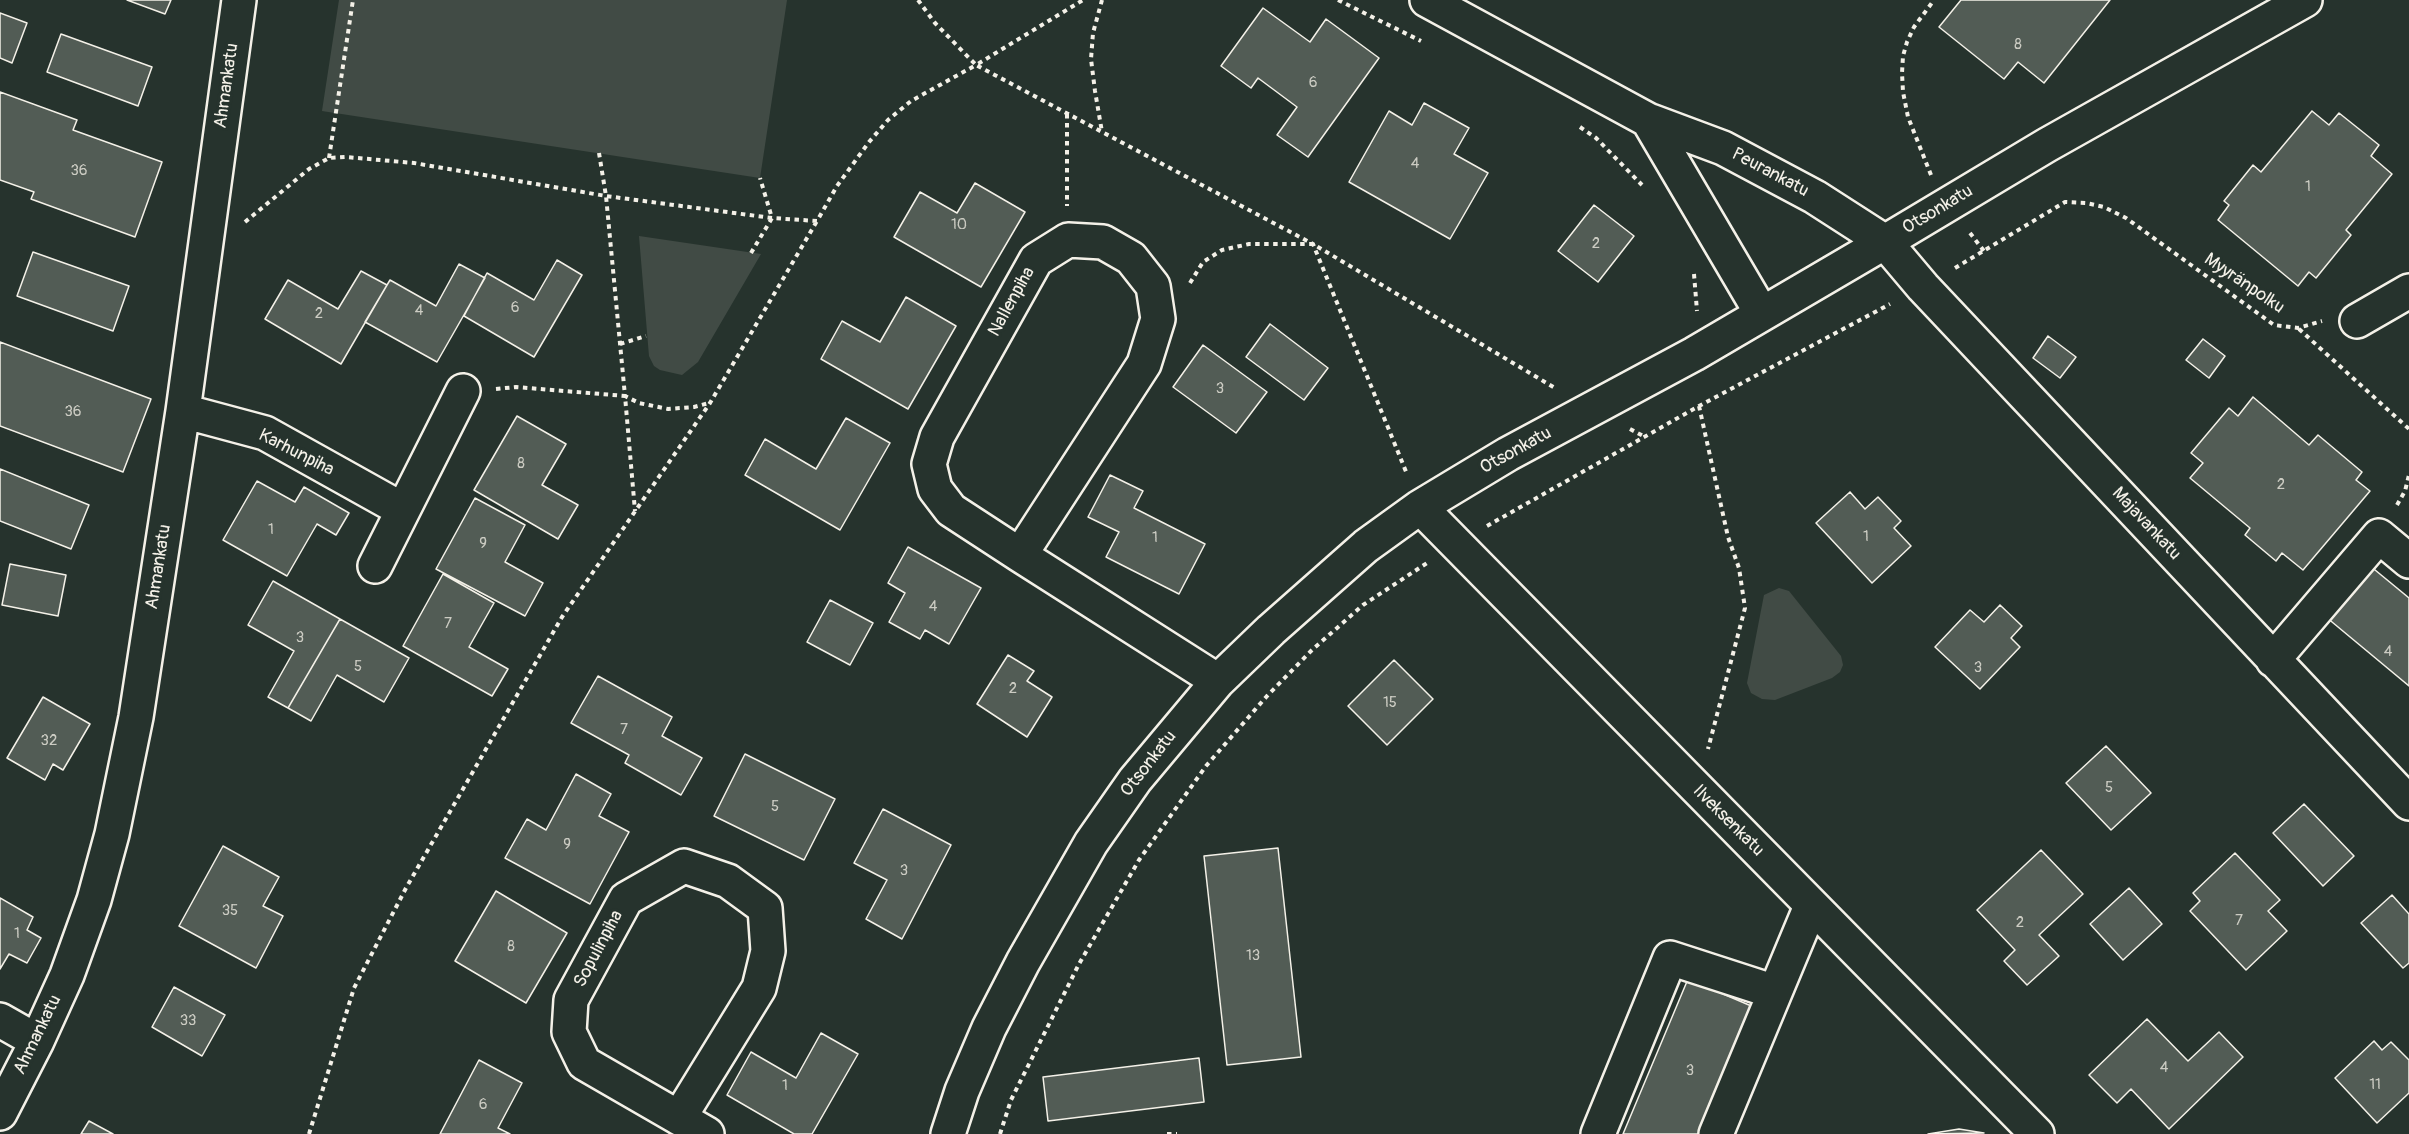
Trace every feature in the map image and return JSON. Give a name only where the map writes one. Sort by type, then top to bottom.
[{"type":"street","name":"Ahmankatu","points":[[0,1113],[37,1041],[67,975],[94,900],[112,834],[136,717],[183,411],[239,0]]},
{"type":"street","name":"Peurankatu","points":[[1427,0],[1648,120],[1724,148],[1815,197],[1885,242]]},
{"type":"street","name":"Otsonkatu","points":[[948,1134],[962,1090],[1028,952],[1084,854],[1135,780],[1218,681],[1271,630],[1366,546],[1420,507],[1508,454],[1694,354],[2142,90],[2305,0]]},
{"type":"street","points":[[1648,120],[1762,314]]},
{"type":"street","points":[[1020,555],[1143,364],[1158,319],[1153,286],[1131,258],[1103,242],[1068,240]]},
{"type":"street","name":"Nallenpiha","points":[[1068,240],[1036,260],[937,437],[929,464],[935,489],[951,510],[1218,681]]},
{"type":"street","name":"Majavankatu","points":[[1885,242],[1923,287],[2409,803]]},
{"type":"street","points":[[2344,318],[2409,291]]},
{"type":"street","points":[[375,566],[463,391]]},
{"type":"street","name":"Karhunpiha","points":[[183,411],[265,433],[403,510]]},
{"type":"street","name":"Ilveksenkatu","points":[[1420,507],[2037,1134]]},
{"type":"street","points":[[2273,660],[2379,536],[2409,561]]},
{"type":"street","name":"Sopulinpiha","points":[[679,1118],[759,987],[768,951],[765,908],[728,881],[684,866],[626,899],[572,1000],[569,1032],[584,1064],[707,1134]]},
{"type":"street","points":[[1716,1134],[1811,906]]},
{"type":"street","points":[[1598,1134],[1670,958],[1775,992]]},
{"type":"street","points":[[0,1020],[37,1041]]},
{"type":"path","points":[[329,158],[353,0]]},
{"type":"path","points":[[918,0],[935,23],[976,65],[1313,244],[1592,410]]},
{"type":"path","points":[[309,1134],[354,988],[406,888],[562,617],[710,403],[837,186],[869,142],[888,120],[911,100],[976,65],[1083,0]]},
{"type":"path","points":[[1102,0],[1093,33],[1091,59],[1102,133]]},
{"type":"path","points":[[1338,0],[1431,46]]},
{"type":"path","points":[[1934,0],[1914,27],[1907,42],[1903,56],[1903,92],[1908,117],[1932,179],[1947,204],[1984,251]]},
{"type":"path","points":[[1067,114],[1068,240]]},
{"type":"path","points":[[1577,125],[1596,138],[1647,190]]},
{"type":"path","points":[[599,153],[606,196],[635,512]]},
{"type":"path","points":[[206,239],[235,230],[309,170],[329,158],[346,157],[414,163],[606,196],[772,218],[817,221]]},
{"type":"path","points":[[750,253],[772,218],[760,178]]},
{"type":"path","name":"Myyränpolku","points":[[2065,202],[2104,207],[2126,218],[2274,325],[2298,328],[2321,321],[2344,318]]},
{"type":"path","points":[[1158,319],[1176,304],[1203,262],[1212,255],[1235,246],[1250,244],[1313,244]]},
{"type":"path","points":[[1313,244],[1420,507]]},
{"type":"path","points":[[1691,264],[1698,307],[1694,354]]},
{"type":"path","points":[[2298,328],[2409,429]]},
{"type":"path","points":[[620,344],[646,336]]},
{"type":"path","points":[[463,391],[516,387],[625,396],[647,405],[668,409],[710,403]]},
{"type":"path","points":[[1697,790],[1745,608],[1739,568],[1728,537],[1699,406]]},
{"type":"path","points":[[1167,1134],[1177,1134]]},
{"type":"shaded area","points":[[339,0],[787,0],[760,178],[322,111]]},
{"type":"shaded area","points":[[639,236],[761,254],[698,362],[682,375],[660,370],[654,366],[649,356]]},
{"type":"shaded area","points":[[1779,588],[1789,591],[1841,656],[1843,665],[1840,672],[1832,678],[1775,700],[1762,699],[1751,693],[1747,683],[1764,595]]},
{"type":"building","points":[[127,0],[171,0],[165,14]]},
{"type":"building","points":[[1961,0],[2110,0],[2044,83],[2018,62],[2004,79],[1939,27]]},
{"type":"building","points":[[1263,8],[1310,42],[1326,19],[1379,58],[1308,157],[1277,135],[1297,107],[1258,78],[1251,88],[1221,66]]},
{"type":"building","points":[[0,13],[27,23],[12,63],[0,58]]},
{"type":"building","points":[[61,34],[152,67],[138,106],[47,72]]},
{"type":"building","points":[[0,92],[77,120],[73,130],[162,162],[135,237],[31,199],[34,192],[0,180]]},
{"type":"building","points":[[1424,103],[1469,128],[1454,154],[1488,173],[1450,239],[1349,182],[1389,111],[1412,125]]},
{"type":"building","points":[[2312,111],[2329,125],[2339,113],[2379,145],[2371,156],[2392,174],[2346,230],[2351,235],[2316,278],[2309,272],[2298,286],[2218,220],[2229,205],[2224,201],[2253,165],[2261,172]]},
{"type":"building","points":[[975,183],[1025,212],[981,287],[894,237],[920,192],[957,213]]},
{"type":"building","points":[[1594,205],[1634,236],[1598,282],[1558,251]]},
{"type":"building","points":[[33,252],[129,286],[113,331],[17,296]]},
{"type":"building","points":[[557,260],[582,275],[534,357],[464,316],[487,273],[534,300]]},
{"type":"building","points":[[459,264],[485,278],[437,362],[365,322],[390,280],[436,306]]},
{"type":"building","points":[[361,271],[387,285],[341,364],[265,319],[288,280],[338,309]]},
{"type":"building","points":[[906,297],[956,326],[908,409],[821,359],[842,321],[880,342]]},
{"type":"building","points":[[1270,324],[1328,368],[1304,400],[1246,357]]},
{"type":"building","points":[[2048,336],[2076,357],[2060,378],[2033,358]]},
{"type":"building","points":[[2203,339],[2225,356],[2209,378],[2186,360]]},
{"type":"building","points":[[0,342],[151,399],[123,472],[0,426]]},
{"type":"building","points":[[1203,345],[1267,392],[1236,433],[1173,387]]},
{"type":"building","points":[[2253,397],[2309,445],[2318,435],[2362,472],[2356,480],[2370,491],[2303,570],[2282,553],[2276,561],[2245,535],[2250,528],[2190,478],[2203,463],[2191,453],[2229,408],[2238,416]]},
{"type":"building","points":[[517,416],[566,444],[542,485],[578,505],[558,539],[474,490]]},
{"type":"building","points":[[846,418],[890,443],[840,530],[745,475],[765,439],[816,469]]},
{"type":"building","points":[[0,469],[89,505],[71,549],[0,521]]},
{"type":"building","points":[[1110,475],[1143,491],[1134,508],[1205,544],[1179,594],[1106,557],[1119,532],[1088,517]]},
{"type":"building","points":[[257,481],[295,502],[304,487],[349,513],[336,535],[317,524],[287,576],[223,540]]},
{"type":"building","points":[[1850,492],[1865,509],[1878,497],[1901,521],[1894,528],[1911,546],[1872,583],[1816,523]]},
{"type":"building","points":[[475,498],[525,525],[505,562],[543,583],[525,616],[436,569]]},
{"type":"building","points":[[908,547],[981,588],[949,644],[925,630],[920,639],[889,622],[905,593],[888,583]]},
{"type":"building","points":[[10,564],[66,575],[58,616],[2,605]]},
{"type":"building","points":[[2369,565],[2409,598],[2409,686],[2326,617]]},
{"type":"building","points":[[443,574],[494,603],[469,647],[508,669],[492,696],[403,646]]},
{"type":"building","points":[[273,581],[340,619],[288,708],[268,697],[294,651],[248,625]]},
{"type":"building","points":[[830,600],[873,623],[850,665],[807,642]]},
{"type":"building","points":[[2000,605],[2022,626],[2011,638],[2020,647],[1980,689],[1935,647],[1970,610],[1984,622]]},
{"type":"building","points":[[340,619],[409,658],[384,702],[337,675],[311,721],[288,708]]},
{"type":"building","points":[[1008,655],[1034,671],[1027,681],[1052,697],[1027,737],[977,704]]},
{"type":"building","points":[[1394,660],[1433,699],[1387,745],[1348,706]]},
{"type":"building","points":[[598,676],[672,717],[662,736],[702,758],[681,795],[625,763],[629,755],[571,723]]},
{"type":"building","points":[[43,697],[90,724],[63,770],[53,764],[45,780],[7,758]]},
{"type":"building","points":[[2106,746],[2151,793],[2111,830],[2066,783]]},
{"type":"building","points":[[745,754],[835,799],[804,860],[714,816]]},
{"type":"building","points":[[576,774],[611,794],[599,816],[629,832],[590,904],[505,858],[527,819],[546,830]]},
{"type":"building","points":[[2304,804],[2354,856],[2323,886],[2273,833]]},
{"type":"building","points":[[883,809],[951,845],[902,939],[866,919],[887,880],[854,863]]},
{"type":"building","points":[[223,846],[279,877],[263,906],[283,916],[256,968],[179,926]]},
{"type":"building","points":[[1278,848],[1301,1057],[1227,1065],[1204,856]]},
{"type":"building","points":[[2041,850],[2083,894],[2039,935],[2059,956],[2027,985],[2004,961],[2015,950],[1977,910]]},
{"type":"building","points":[[2235,853],[2280,900],[2268,911],[2287,931],[2246,970],[2190,911],[2200,901],[2193,893]]},
{"type":"building","points":[[2129,888],[2162,924],[2123,960],[2090,924]]},
{"type":"building","points":[[496,891],[567,933],[526,1003],[455,961]]},
{"type":"building","points":[[2392,895],[2409,914],[2409,963],[2403,968],[2361,923]]},
{"type":"building","points":[[0,898],[33,917],[27,930],[41,938],[27,963],[9,954],[0,969]]},
{"type":"building","points":[[1688,979],[1756,1008],[1703,1134],[1623,1134]]},
{"type":"building","points":[[174,987],[225,1015],[202,1056],[152,1027]]},
{"type":"building","points":[[2147,1019],[2188,1061],[2219,1032],[2243,1057],[2169,1129],[2131,1089],[2117,1103],[2089,1075]]},
{"type":"building","points":[[821,1033],[858,1054],[812,1134],[794,1134],[727,1095],[751,1052],[796,1078]]},
{"type":"building","points":[[2374,1041],[2382,1050],[2391,1042],[2409,1060],[2409,1093],[2377,1123],[2335,1078]]},
{"type":"building","points":[[1199,1058],[1204,1102],[1048,1121],[1043,1077]]},
{"type":"building","points":[[479,1060],[522,1083],[498,1128],[510,1134],[440,1134]]},
{"type":"building","points":[[89,1121],[113,1134],[81,1134]]},
{"type":"building","points":[[1959,1129],[1984,1133],[1928,1134]]}]
